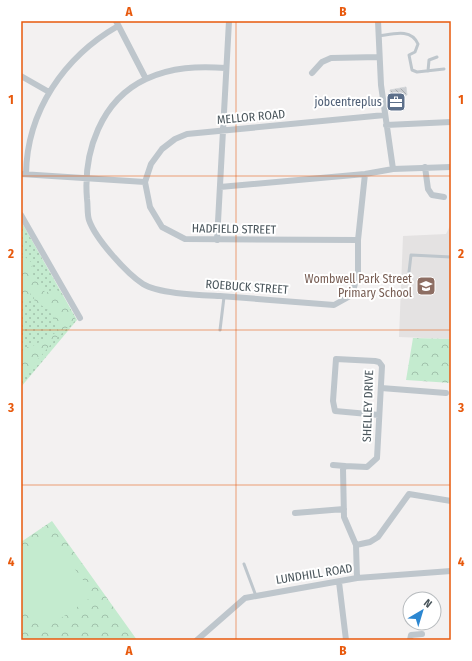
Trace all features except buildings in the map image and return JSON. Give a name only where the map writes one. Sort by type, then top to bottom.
[{"type":"street","points":[[217,240],[229,21]]},
{"type":"street","points":[[378,21],[379,57],[386,126],[393,169]]},
{"type":"street","points":[[145,182],[24,174],[28,145],[37,118],[49,92],[74,59],[117,23],[146,79]]},
{"type":"street","points":[[312,73],[322,62],[331,58],[379,57]]},
{"type":"street","name":"ROEBUCK STREET","points":[[226,68],[176,68],[146,79],[123,96],[100,125],[88,159],[86,179],[89,219],[110,254],[143,284],[175,293],[334,305],[352,295],[358,272],[358,240],[365,174]]},
{"type":"street","points":[[21,76],[49,92]]},
{"type":"street","name":"MELLOR ROAD","points":[[145,182],[151,164],[156,155],[168,144],[187,134],[385,115]]},
{"type":"street","points":[[386,126],[451,122]]},
{"type":"street","points":[[425,167],[428,189],[432,195],[444,197]]},
{"type":"street","points":[[220,187],[365,174],[393,169],[451,167]]},
{"type":"street","name":"HADFIELD STREET","points":[[145,182],[150,207],[162,227],[185,239],[358,240]]},
{"type":"street","points":[[21,215],[80,318]]},
{"type":"street","name":"SHELLEY DRIVE","points":[[333,465],[367,467],[377,458],[382,366],[379,362],[336,359],[333,402],[335,411]]},
{"type":"street","points":[[381,388],[446,393]]},
{"type":"street","points":[[334,418],[335,411],[379,415]]},
{"type":"street","points":[[345,466],[343,469],[344,517],[356,545],[357,578]]},
{"type":"street","points":[[356,545],[370,542],[378,537],[409,494],[451,502]]},
{"type":"street","points":[[295,513],[344,509]]},
{"type":"street","name":"LUNDHILL ROAD","points":[[197,640],[245,598],[357,578],[451,571]]},
{"type":"street","points":[[339,582],[346,640]]},
{"type":"street","points":[[410,640],[411,635],[422,634]]},
{"type":"lane","points":[[378,36],[405,33],[412,36],[418,44],[415,52],[409,55],[411,68],[417,72],[444,69]]},
{"type":"lane","points":[[428,71],[428,60],[437,57]]},
{"type":"lane","points":[[409,272],[411,255],[451,257]]},
{"type":"lane","points":[[220,330],[224,297]]},
{"type":"lane","points":[[244,564],[256,596]]},
{"type":"shaded area","name":"Wombwell Park Street Primary School","points":[[451,224],[451,339],[399,337],[403,236],[446,234]]},
{"type":"green space","points":[[21,221],[77,320],[21,387]]},
{"type":"green space","points":[[24,256],[32,263],[33,277],[42,284],[45,293],[55,289],[60,292],[76,320],[60,335],[53,316],[45,307],[35,303],[32,289],[29,299],[26,301],[21,300],[21,285],[24,280],[21,278],[21,257]]},
{"type":"green space","points":[[57,332],[58,336],[21,379],[21,354],[24,347],[31,347]]},
{"type":"green space","points":[[413,338],[451,339],[451,383],[406,380]]},
{"type":"green space","points":[[52,521],[137,640],[21,640],[21,542]]},
{"type":"green space","points":[[49,534],[94,595],[44,630],[21,598],[21,554]]},
{"type":"place","name":"jobcentreplus","points":[[396,102]]},
{"type":"place","name":"Wombwell Park Street Primary School","points":[[426,286]]}]
